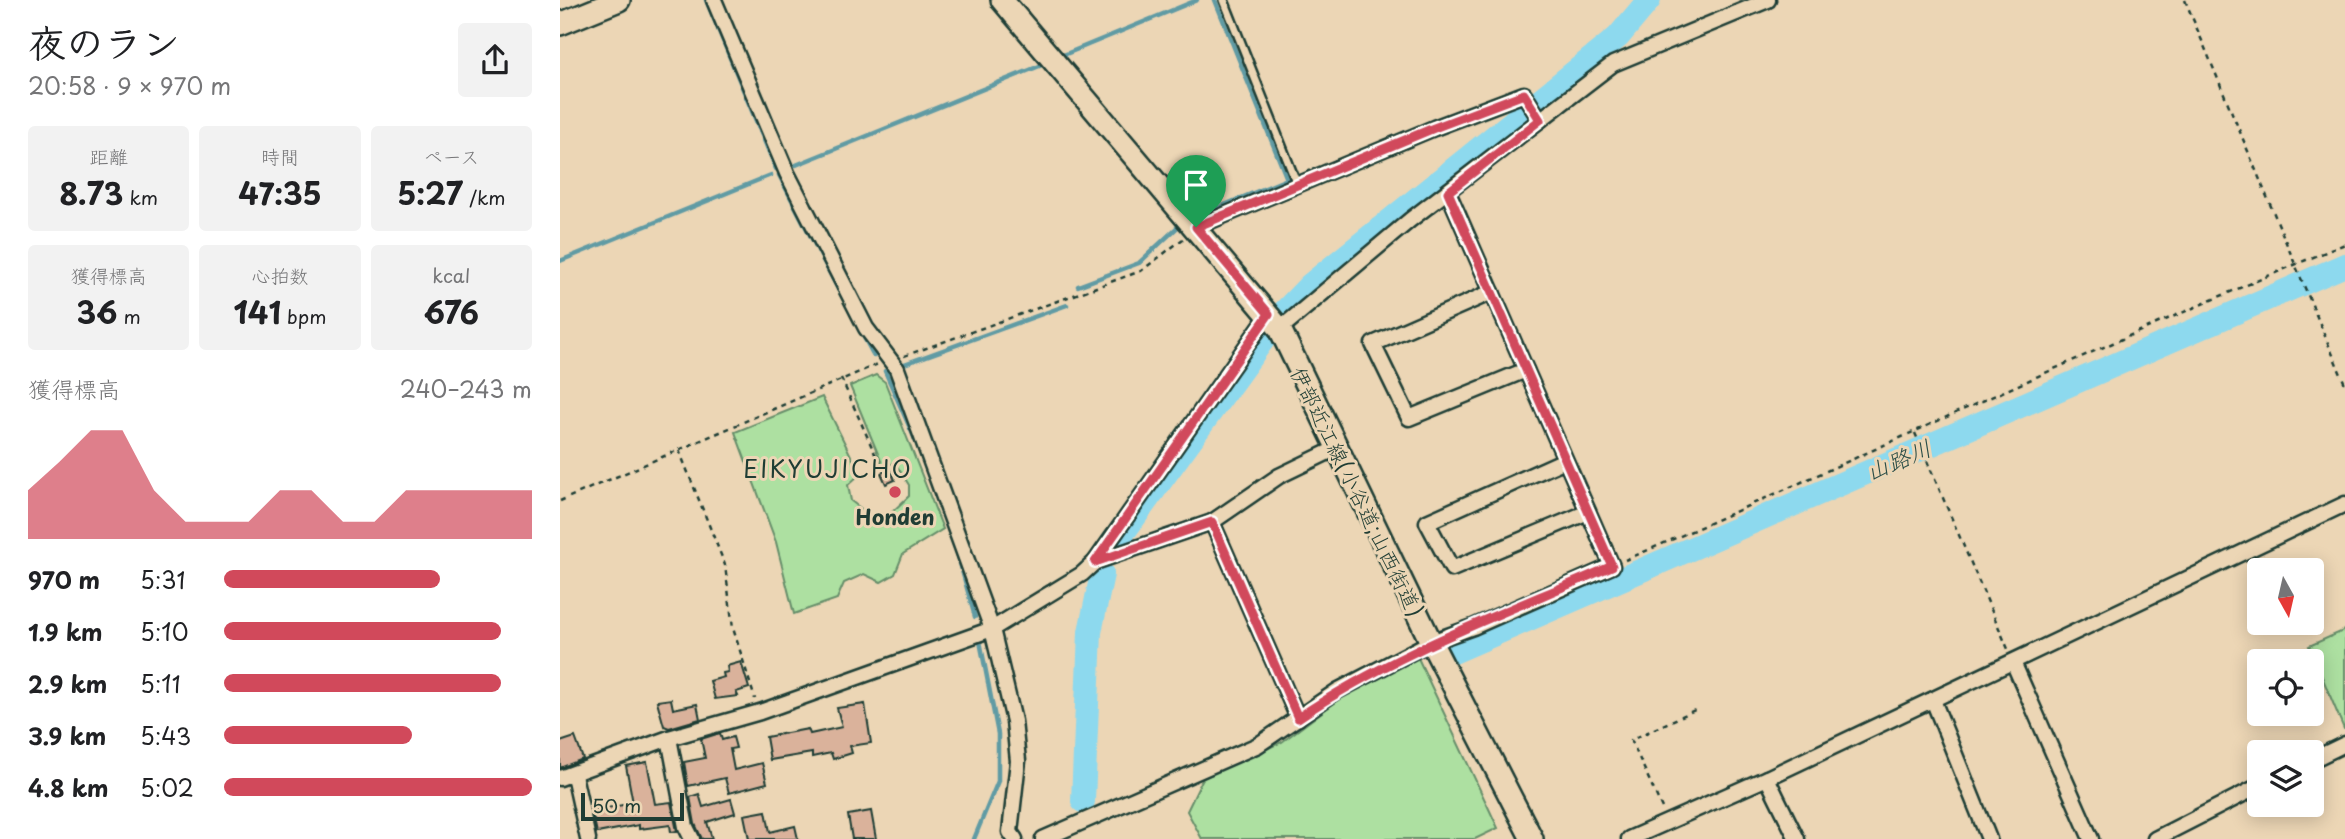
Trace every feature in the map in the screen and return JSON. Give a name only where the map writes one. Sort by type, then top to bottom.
[{"type":"main road","points":[[560,24],[619,0]]},
{"type":"main road","name":"伊部近江線(小谷道;山西街道)","points":[[1002,0],[1273,320],[1339,447],[1431,642],[1532,839]]},
{"type":"street","points":[[714,0],[787,173],[866,328],[896,366],[992,629],[1014,721],[1018,761],[1010,832],[1014,839]]},
{"type":"street","points":[[588,839],[567,777],[669,738],[758,713],[992,629],[1082,574],[1095,562],[1273,320],[1321,291],[1613,64],[1768,0]]},
{"type":"street","points":[[1190,220],[1297,184],[1524,94],[1540,120]]},
{"type":"street","points":[[1043,839],[1258,745],[1338,691],[1431,642],[1474,627],[1612,566],[1448,192]]},
{"type":"street","points":[[1492,292],[1373,344],[1409,418],[1526,370]]},
{"type":"street","points":[[1095,562],[1212,522],[1279,476],[1339,447]]},
{"type":"street","points":[[1565,460],[1427,522],[1451,569],[1588,512]]},
{"type":"street","points":[[1629,839],[1767,778],[2345,505]]},
{"type":"street","points":[[1212,522],[1298,718]]},
{"type":"street","points":[[2013,662],[2091,839]]},
{"type":"street","points":[[1933,700],[1989,839]]},
{"type":"street","points":[[669,738],[686,827],[692,839]]},
{"type":"street","points":[[2324,754],[2345,744]]},
{"type":"street","points":[[1767,778],[1797,839]]},
{"type":"street","points":[[2155,839],[2247,792]]},
{"type":"lane","points":[[1224,0],[1297,184]]},
{"type":"path","points":[[2185,0],[2345,384]]},
{"type":"path","points":[[1612,566],[2345,244]]},
{"type":"path","points":[[841,378],[880,465]]},
{"type":"path","points":[[1915,432],[2013,662]]},
{"type":"path","points":[[678,450],[725,565],[733,628],[758,713]]},
{"type":"path","points":[[1669,822],[1631,740],[1699,708]]},
{"type":"green space","points":[[876,375],[885,382],[943,529],[903,554],[895,574],[881,582],[864,574],[844,583],[837,599],[794,614],[776,542],[735,432],[822,397],[860,474],[848,485],[851,501],[868,514],[889,515],[909,496],[909,485],[895,463],[883,466],[850,386]]},
{"type":"green space","points":[[2345,630],[2345,729],[2324,682],[2324,649],[2310,649],[2309,646]]},
{"type":"green space","points":[[1418,658],[1498,828],[1475,839],[1202,839],[1187,811],[1203,778],[1282,742],[1350,691]]},
{"type":"building","points":[[890,469],[895,480],[886,484],[881,473]]},
{"type":"building","points":[[741,662],[749,688],[736,692],[738,696],[715,699],[710,681],[724,677],[723,673],[728,672],[727,666]]},
{"type":"building","points":[[671,699],[673,709],[697,704],[700,719],[669,728],[664,726],[657,701]]},
{"type":"building","points":[[865,704],[871,743],[850,746],[852,753],[833,759],[831,753],[812,757],[812,753],[770,760],[766,737],[808,729],[810,734],[842,727],[837,708]]},
{"type":"building","points":[[720,733],[722,740],[733,737],[736,748],[730,749],[734,770],[762,763],[767,783],[729,793],[725,778],[688,786],[684,762],[705,758],[701,739]]},
{"type":"building","points":[[575,737],[583,759],[560,768],[560,742]]},
{"type":"building","points":[[647,762],[655,804],[671,802],[677,831],[671,832],[670,825],[639,829],[639,825],[597,833],[592,811],[633,803],[626,766]]},
{"type":"building","points":[[699,794],[703,807],[731,799],[735,813],[707,822],[712,839],[702,839],[695,824],[690,797]]},
{"type":"building","points":[[766,811],[770,832],[795,826],[798,839],[749,839],[744,815]]},
{"type":"building","points":[[871,811],[876,839],[852,839],[848,815]]},
{"type":"waterway","points":[[706,0],[776,169]]},
{"type":"waterway","points":[[1061,56],[1197,0]]},
{"type":"waterway","points":[[1191,213],[1194,209],[1217,208],[1287,179],[1215,0]]},
{"type":"waterway","points":[[1118,540],[1281,315],[1310,285],[1618,37],[1649,0]]},
{"type":"waterway","points":[[796,165],[1042,65]]},
{"type":"waterway","points":[[560,261],[771,175]]},
{"type":"waterway","points":[[779,175],[839,291]]},
{"type":"waterway","points":[[1078,286],[1139,263],[1183,222]]},
{"type":"waterway","name":"山路川","points":[[1451,653],[2345,265]]},
{"type":"waterway","points":[[918,446],[885,371],[1067,305]]},
{"type":"waterway","points":[[861,332],[874,356]]},
{"type":"waterway","points":[[956,549],[975,617]]},
{"type":"waterway","points":[[1083,801],[1090,632],[1102,574]]},
{"type":"waterway","points":[[974,839],[998,781],[998,734],[980,641]]},
{"type":"place","name":"Honden","points":[[895,492]]},
{"type":"district","name":"EIKYUJICHO","points":[[828,468]]},
{"type":"route","points":[[1524,94],[1540,120],[1448,192],[1612,566],[1474,627],[1431,642],[1338,691],[1298,718],[1212,522],[1095,562],[1269,314],[1196,227],[1434,128],[1524,94]]}]
